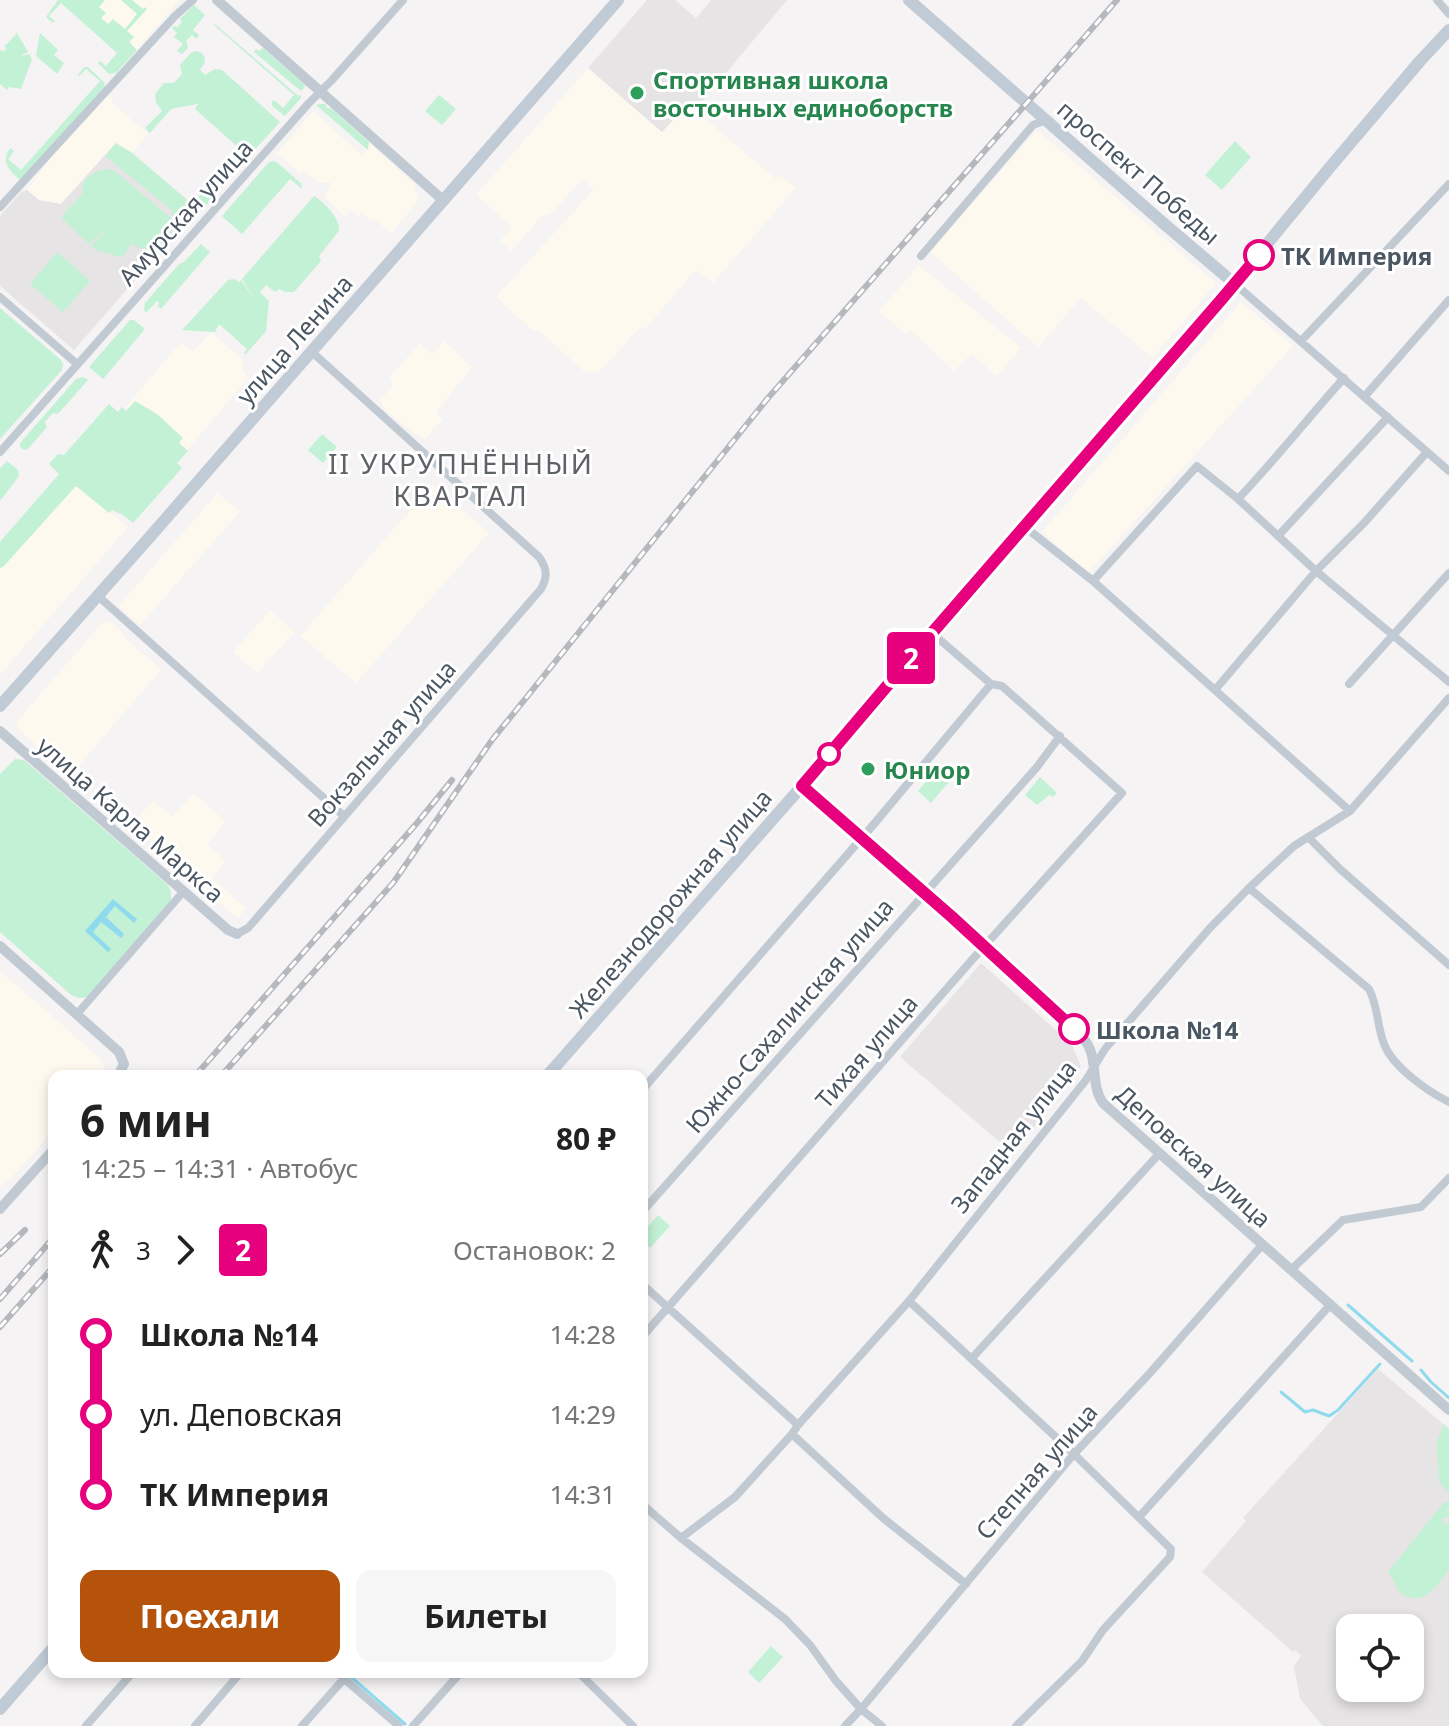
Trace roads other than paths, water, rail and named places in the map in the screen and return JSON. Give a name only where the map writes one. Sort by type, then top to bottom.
[{"type":"main road","name":"улица Ленина","points":[[0,706],[618,0]]},
{"type":"main road","name":"проспект Победы","points":[[909,0],[1235,284]]},
{"type":"main road","name":"Железнодорожная улица","points":[[552,1070],[1235,284],[1331,166],[1449,30]]},
{"type":"main road","points":[[0,1709],[48,1654]]},
{"type":"street","points":[[0,207],[193,0]]},
{"type":"street","points":[[217,0],[444,201]]},
{"type":"street","name":"Амурская улица","points":[[0,452],[403,0]]},
{"type":"street","points":[[1437,0],[1449,14]]},
{"type":"street","points":[[921,256],[1033,125],[1046,120]]},
{"type":"street","points":[[1301,341],[1449,184]]},
{"type":"street","name":"проспект Победы","points":[[1235,284],[1449,471]]},
{"type":"street","points":[[0,297],[77,364]]},
{"type":"street","points":[[1365,396],[1449,300]]},
{"type":"street","name":"Вокзальная улица","points":[[237,934],[248,928],[545,582],[546,572],[539,557],[312,352]]},
{"type":"street","points":[[1238,499],[1264,473],[1344,378]]},
{"type":"street","points":[[1278,536],[1388,417]]},
{"type":"street","points":[[1215,690],[1316,571],[1427,452]]},
{"type":"street","points":[[1093,581],[1197,466],[1449,682]]},
{"type":"street","points":[[1025,527],[1093,581],[1350,811]]},
{"type":"street","points":[[1349,684],[1449,573]]},
{"type":"street","points":[[98,596],[344,816]]},
{"type":"street","points":[[932,633],[991,684],[1002,686],[1060,736]]},
{"type":"street","points":[[648,1083],[862,838],[991,684]]},
{"type":"street","name":"Западная улица","points":[[681,1538],[735,1497],[909,1301],[1086,1080],[1105,1049],[1200,940],[1270,866],[1294,846],[1350,811],[1449,698]]},
{"type":"street","name":"улица Карла Маркса","points":[[0,731],[183,892],[237,934]]},
{"type":"street","name":"Тихая улица","points":[[648,1331],[1122,793],[1060,736]]},
{"type":"street","name":"Южно-Сахалинская улица","points":[[648,1205],[1037,767],[1060,736]]},
{"type":"street","name":"Деповская улица","points":[[802,786],[924,892],[1083,1038],[1093,1052],[1095,1086],[1103,1103],[1449,1410]]},
{"type":"street","points":[[1308,837],[1449,965]]},
{"type":"street","points":[[1249,888],[1369,989],[1384,1044],[1393,1058],[1409,1075],[1449,1102]]},
{"type":"street","points":[[77,1014],[183,892]]},
{"type":"street","points":[[0,946],[119,1052],[124,1064],[121,1070]]},
{"type":"street","points":[[972,1358],[1159,1154]]},
{"type":"street","points":[[0,1209],[48,1156]]},
{"type":"street","points":[[1291,1270],[1343,1220],[1421,1207],[1449,1178]]},
{"type":"street","name":"Степная улица","points":[[845,1726],[1074,1454],[1262,1245]]},
{"type":"street","points":[[648,1290],[798,1425]]},
{"type":"street","points":[[909,1301],[1140,1516],[1171,1549],[1170,1557],[1103,1630],[1082,1661],[1016,1726]]},
{"type":"street","points":[[1140,1516],[1331,1304]]},
{"type":"street","points":[[792,1434],[883,1518],[966,1584]]},
{"type":"street","points":[[648,1509],[785,1619],[861,1709],[882,1726]]},
{"type":"street","points":[[86,1726],[128,1678]]},
{"type":"street","points":[[195,1726],[236,1678]]},
{"type":"street","points":[[302,1726],[340,1678]]},
{"type":"street","points":[[347,1678],[399,1726]]},
{"type":"street","points":[[413,1726],[456,1678]]},
{"type":"street","points":[[584,1678],[633,1726]]},
{"type":"water","points":[[113,899],[137,919],[134,923],[115,906],[106,917],[124,934],[121,938],[101,922],[93,932],[111,949],[108,952],[85,931]]},
{"type":"waterway","points":[[1348,1305],[1412,1361]]},
{"type":"waterway","points":[[1281,1392],[1305,1412],[1313,1410],[1329,1416],[1380,1364]]},
{"type":"waterway","points":[[1421,1370],[1449,1398]]},
{"type":"waterway","points":[[352,1678],[405,1724]]},
{"type":"railway","points":[[226,1070],[393,883],[492,740],[768,398],[1117,0]]},
{"type":"railway","points":[[200,1070],[452,780]]},
{"type":"railway","points":[[0,1254],[25,1230]]},
{"type":"railway","points":[[0,1299],[48,1244]]},
{"type":"railway","points":[[0,1327],[48,1273]]},
{"type":"place","name":"Спортивная школа восточных единоборств","points":[[637,93]]},
{"type":"place","name":"ТК Империя","points":[[1259,255]]},
{"type":"place","name":"Юниор","points":[[868,769]]},
{"type":"place","name":"Школа №14","points":[[1074,1029]]},
{"type":"district","name":"II УКРУПНЁННЫЙ КВАРТАЛ","points":[[461,479]]}]
